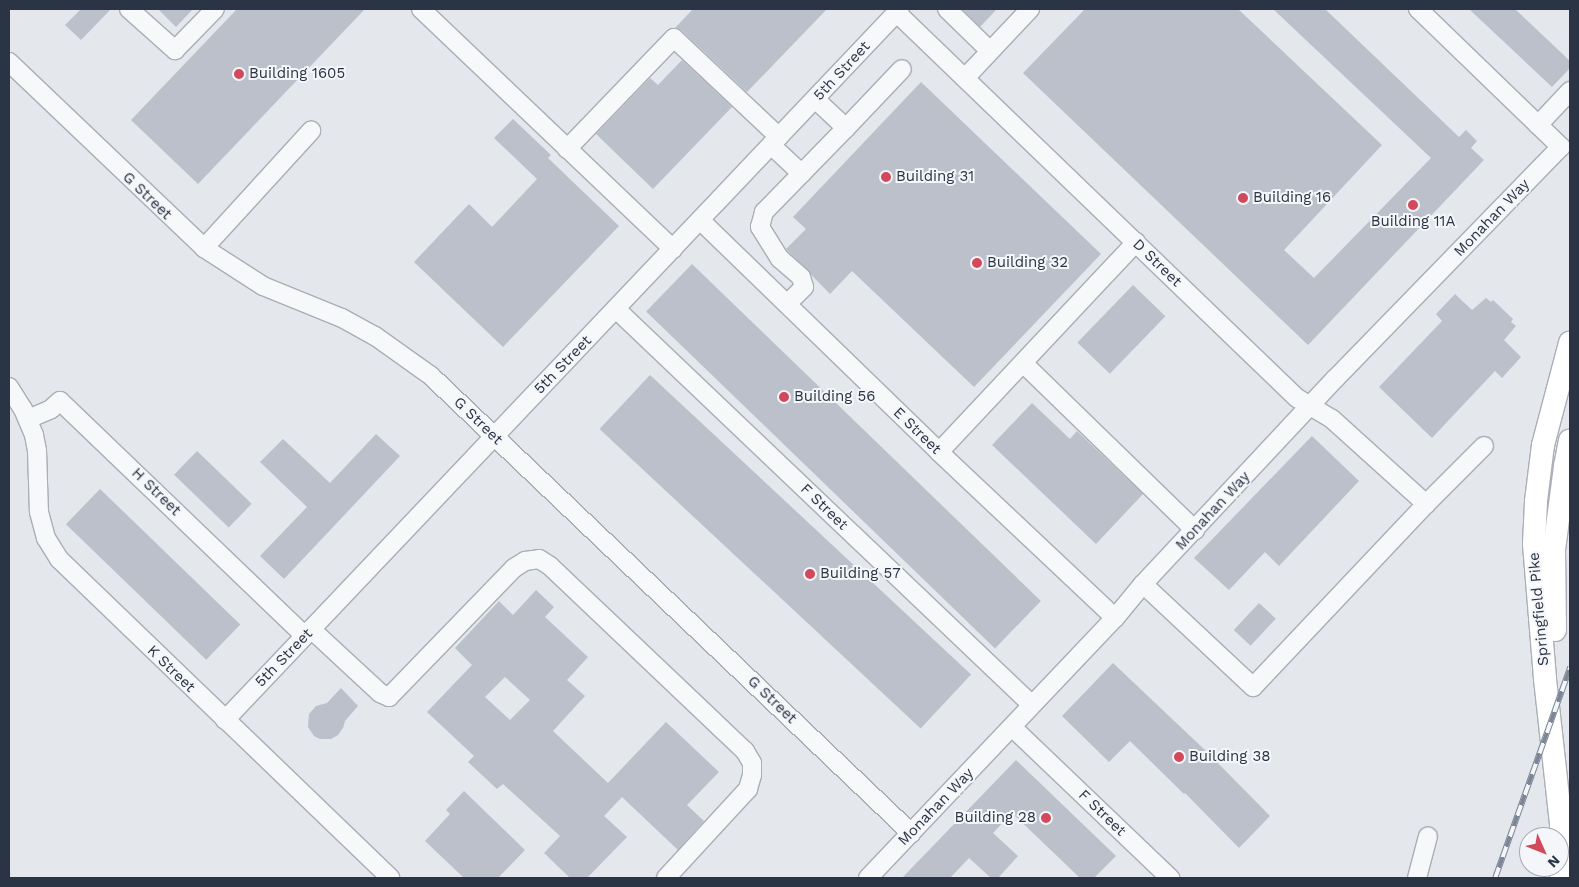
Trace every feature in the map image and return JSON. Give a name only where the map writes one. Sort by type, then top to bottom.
[{"type":"main road","name":"Springfield Pike","points":[[1561,878],[1561,824],[1545,678],[1534,544],[1536,501],[1543,445],[1570,344]]},
{"type":"main road","name":"Springfield Pike","points":[[1570,440],[1558,514],[1554,576],[1557,666],[1570,790]]},
{"type":"street","points":[[129,9],[174,50],[215,9]]},
{"type":"street","points":[[421,9],[673,249]]},
{"type":"street","points":[[947,9],[990,52]]},
{"type":"street","points":[[965,78],[1030,9]]},
{"type":"street","points":[[1418,9],[1538,125],[1570,91]]},
{"type":"street","name":"D Street","points":[[899,11],[965,78],[1297,398],[1332,419],[1426,504]]},
{"type":"street","name":"5th Street","points":[[225,720],[899,11]]},
{"type":"street","points":[[567,149],[674,38],[775,141],[802,174]]},
{"type":"street","name":"G Street","points":[[9,62],[204,248],[263,286],[342,318],[391,346],[436,380],[911,833]]},
{"type":"street","points":[[787,304],[804,287],[801,277],[780,259],[760,227],[764,212],[902,69]]},
{"type":"street","points":[[814,100],[846,128]]},
{"type":"street","name":"Monahan Way","points":[[868,878],[1115,618],[1144,584],[1335,380],[1561,147],[1538,125]]},
{"type":"street","points":[[204,248],[311,131]]},
{"type":"street","name":"E Street","points":[[700,220],[939,452],[1115,618]]},
{"type":"street","points":[[939,452],[1136,242]]},
{"type":"street","name":"F Street","points":[[616,309],[1032,705]]},
{"type":"street","points":[[1023,363],[1195,530]]},
{"type":"street","points":[[9,387],[28,419]]},
{"type":"street","name":"H Street","points":[[28,419],[51,409],[60,401],[308,632]]},
{"type":"street","name":"K Street","points":[[28,419],[36,450],[41,524],[52,550],[68,570],[391,878]]},
{"type":"street","points":[[1144,584],[1253,687],[1426,504],[1484,446]]},
{"type":"street","points":[[308,632],[380,693],[389,697],[514,568],[525,561],[539,559],[550,566],[700,706],[745,751],[752,763],[752,776],[748,789],[666,878]]},
{"type":"street","name":"F Street","points":[[1012,727],[1170,878]]},
{"type":"street","points":[[1417,878],[1428,836]]},
{"type":"building","points":[[81,9],[111,9],[81,40],[65,25]]},
{"type":"building","points":[[158,9],[193,9],[176,27]]},
{"type":"building","name":"Building 1605","points":[[237,9],[365,9],[198,184],[131,120]]},
{"type":"building","points":[[693,9],[827,9],[747,92],[681,30],[675,28]]},
{"type":"building","points":[[962,9],[997,9],[980,27]]},
{"type":"building","name":"Building 16","points":[[1085,9],[1238,9],[1382,145],[1284,250],[1314,278],[1431,158],[1273,9],[1325,9],[1459,137],[1466,130],[1477,141],[1471,148],[1484,160],[1308,345],[1023,73]]},
{"type":"building","points":[[1469,9],[1515,9],[1570,61],[1570,68],[1552,87]]},
{"type":"building","points":[[682,60],[732,107],[653,189],[596,134],[650,78],[658,85]]},
{"type":"building","name":"Building 32","points":[[921,82],[1101,254],[974,387],[852,271],[830,294],[786,249],[806,229],[793,217]]},
{"type":"building","points":[[513,119],[551,155],[548,158],[619,226],[503,347],[414,262],[469,204],[492,227],[537,179],[494,138]]},
{"type":"building","name":"Building 56","points":[[692,264],[1041,601],[995,648],[646,311]]},
{"type":"building","points":[[1133,285],[1165,316],[1110,374],[1077,343]]},
{"type":"building","points":[[1455,294],[1472,310],[1486,298],[1491,302],[1493,300],[1513,319],[1511,322],[1516,326],[1504,340],[1521,357],[1502,378],[1495,371],[1432,438],[1379,387],[1442,321],[1436,314]]},
{"type":"building","name":"Building 57","points":[[650,375],[971,674],[921,729],[600,429]]},
{"type":"building","points":[[1032,403],[1070,439],[1077,431],[1143,494],[1096,544],[992,445]]},
{"type":"building","points":[[376,434],[400,456],[284,579],[260,556],[307,507],[260,462],[283,439],[330,483]]},
{"type":"building","points":[[1312,436],[1359,481],[1279,566],[1265,552],[1229,590],[1194,558]]},
{"type":"building","points":[[197,451],[252,504],[229,528],[174,475]]},
{"type":"building","points":[[100,489],[240,624],[206,660],[66,524]]},
{"type":"building","points":[[536,590],[554,607],[545,617],[588,657],[567,680],[585,696],[553,731],[608,783],[666,722],[719,772],[687,805],[704,821],[678,850],[622,797],[604,816],[627,837],[587,878],[570,878],[544,853],[560,836],[503,784],[497,789],[468,762],[474,756],[427,712],[472,665],[455,648],[499,601],[513,615]],"holes":[[[505,677],[530,700],[510,720],[485,697]]]},
{"type":"building","points":[[1259,603],[1276,619],[1251,646],[1234,630]]},
{"type":"building","name":"Building 38","points":[[1113,663],[1207,752],[1270,816],[1239,848],[1130,741],[1109,762],[1062,716]]},
{"type":"building","points":[[341,688],[358,706],[345,721],[338,735],[331,739],[320,739],[314,736],[308,727],[309,714],[316,706],[327,703]]},
{"type":"building","name":"Building 28","points":[[1016,760],[1116,856],[1094,878],[1080,878],[1012,813],[993,833],[1018,856],[998,878],[991,878],[969,858],[950,878],[902,878]]},
{"type":"building","points":[[464,791],[525,850],[498,878],[464,878],[425,841],[450,814],[446,810]]},
{"type":"railway","points":[[1495,878],[1570,667]]},
{"type":"place","name":"Building 1605","points":[[239,74]]},
{"type":"place","name":"Building 31","points":[[886,177]]},
{"type":"place","name":"Building 16","points":[[1243,198]]},
{"type":"place","name":"Building 11A","points":[[1413,205]]},
{"type":"place","name":"Building 32","points":[[977,263]]},
{"type":"place","name":"Building 56","points":[[784,397]]},
{"type":"place","name":"Building 57","points":[[810,574]]},
{"type":"place","name":"Building 38","points":[[1179,757]]},
{"type":"place","name":"Building 28","points":[[1046,818]]}]
